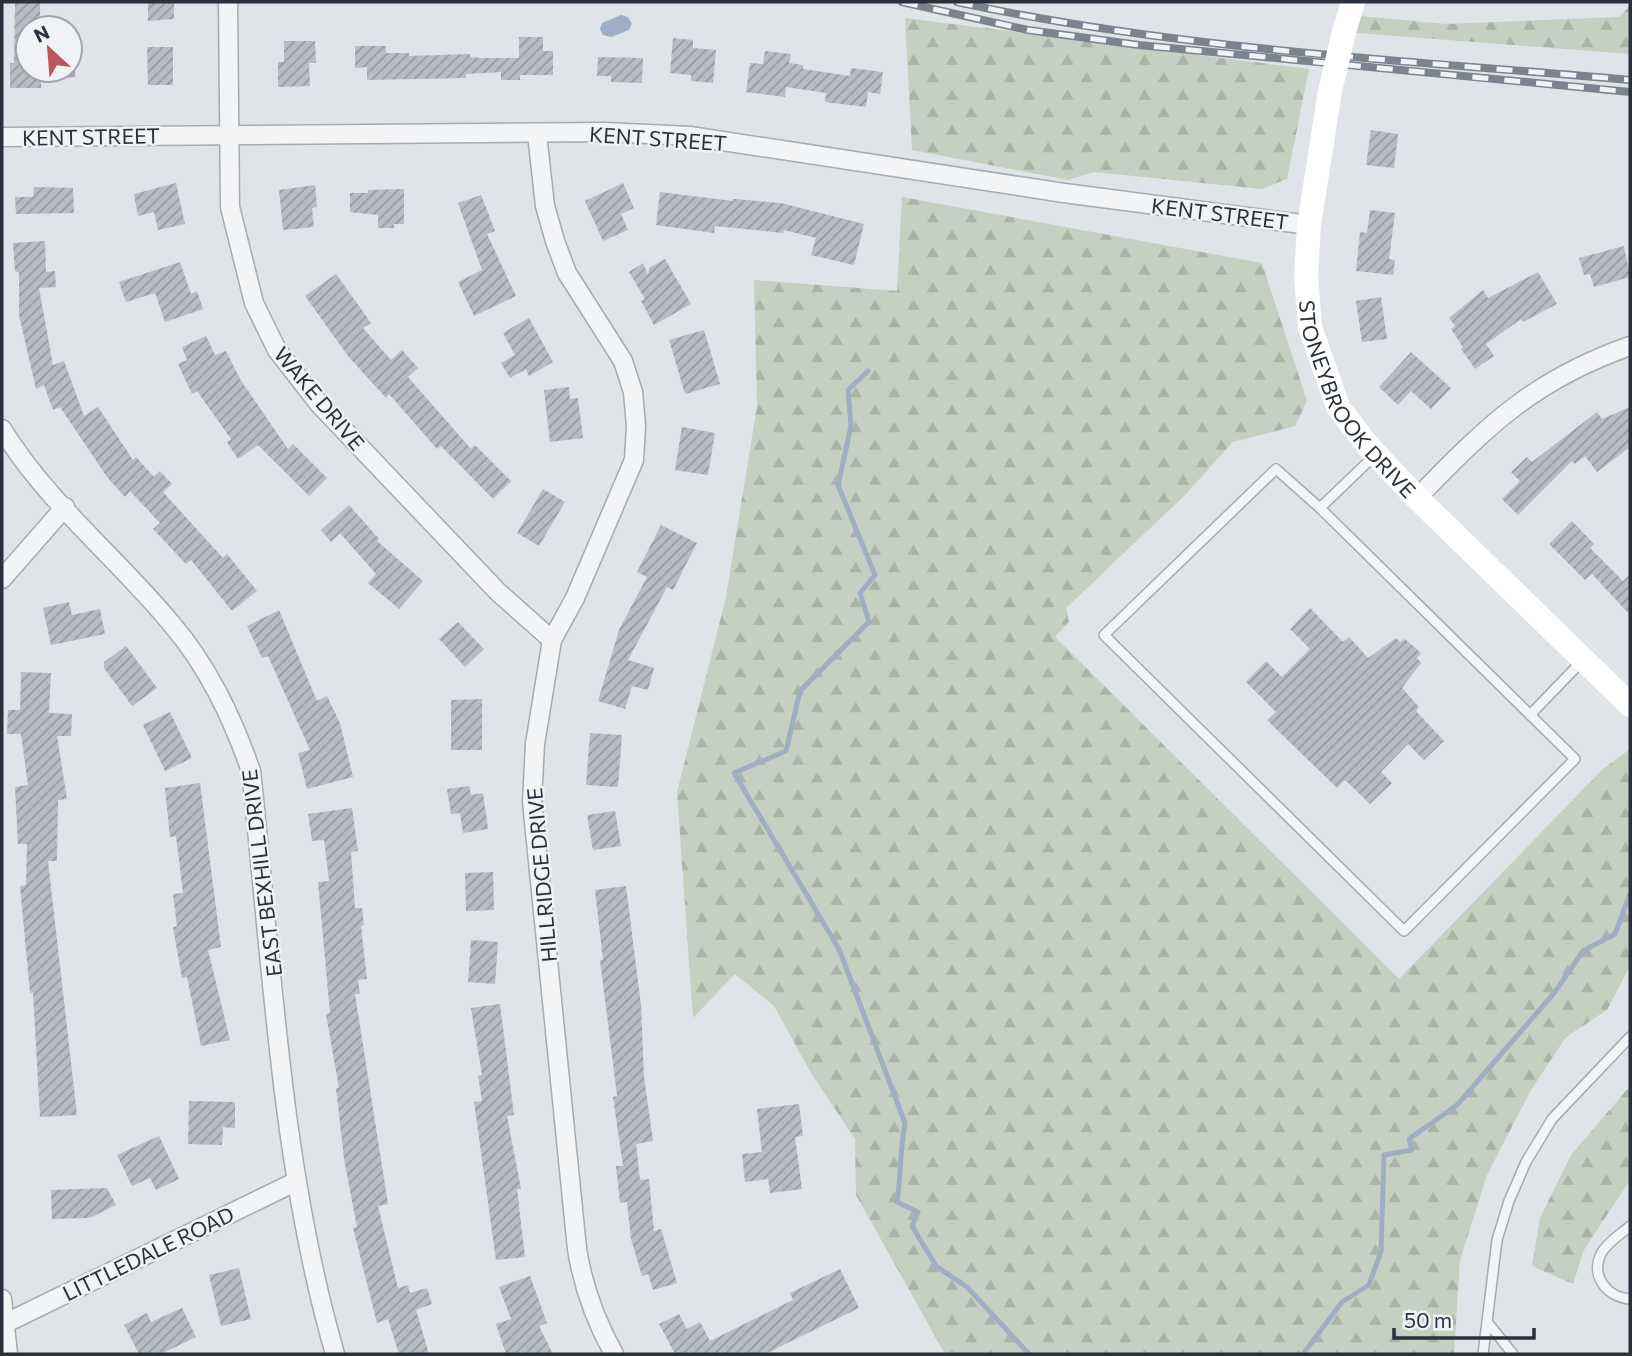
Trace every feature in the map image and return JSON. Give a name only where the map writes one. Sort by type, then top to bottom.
[{"type":"street","name":"WAKE DRIVE","points":[[228,2],[230,207],[237,246],[254,303],[277,350],[320,404],[480,573],[552,640]]},
{"type":"street","name":"STONEYBROOK DRIVE","points":[[1353,2],[1330,91],[1309,225],[1306,276],[1310,327],[1338,407],[1376,454],[1417,498],[1630,705]]},
{"type":"street","name":"KENT STREET","points":[[2,137],[606,132],[690,136],[1064,193],[1309,225]]},
{"type":"street","name":"HILLRIDGE DRIVE","points":[[537,134],[545,206],[555,241],[567,273],[623,361],[633,392],[636,426],[634,460],[575,598],[552,640],[535,744],[532,802],[577,1249],[582,1280],[599,1327],[614,1354]]},
{"type":"street","points":[[1417,498],[1472,442],[1529,393],[1586,362],[1630,346]]},
{"type":"street","name":"EAST BEXHILL DRIVE","points":[[2,429],[65,507],[172,623],[216,689],[233,720],[251,771],[295,1182],[315,1287],[335,1354]]},
{"type":"street","points":[[2,579],[65,507]]},
{"type":"street","name":"LITTLEDALE ROAD","points":[[3,1324],[295,1182]]},
{"type":"street","points":[[2,1299],[8,1354]]},
{"type":"lane","points":[[1320,508],[1376,454]]},
{"type":"lane","points":[[1276,469],[1320,508],[1575,759],[1404,931],[1104,635],[1276,469]]},
{"type":"lane","points":[[1530,715],[1584,659]]},
{"type":"lane","points":[[1483,1354],[1497,1240],[1508,1201],[1525,1162],[1552,1119],[1630,1037]]},
{"type":"lane","points":[[1630,1226],[1603,1250],[1598,1266],[1603,1286],[1614,1295],[1630,1299]]},
{"type":"lane","points":[[1488,1323],[1513,1354]]},
{"type":"green space","points":[[1630,6],[1630,54],[1344,32],[1349,15],[1446,24],[1619,17]]},
{"type":"green space","points":[[905,18],[1309,69],[1287,179],[1262,189],[1094,172],[1068,180],[912,150]]},
{"type":"green space","points":[[902,197],[1262,263],[1307,401],[1295,426],[1233,442],[1184,496],[1066,608],[1069,622],[1055,637],[1399,979],[1602,770],[1630,749],[1630,966],[1607,1010],[1566,1037],[1531,1090],[1487,1175],[1460,1260],[1454,1354],[945,1354],[856,1195],[855,1139],[811,1073],[774,1006],[735,974],[693,1018],[677,792],[726,597],[757,406],[754,280],[897,291]]},
{"type":"green space","points":[[1630,1086],[1630,1180],[1584,1250],[1573,1284],[1532,1266],[1540,1218],[1571,1155]]},
{"type":"water","points":[[621,15],[628,17],[632,24],[629,30],[611,37],[603,35],[600,29],[602,23]]},
{"type":"building","points":[[15,2],[40,2],[40,14],[15,14]]},
{"type":"building","points":[[148,2],[174,2],[174,19],[148,21]]},
{"type":"building","points":[[519,37],[543,37],[543,51],[553,51],[553,75],[520,75],[520,80],[501,80],[501,72],[466,74],[466,78],[367,80],[367,67],[355,68],[355,46],[386,46],[386,53],[409,53],[409,56],[470,54],[470,57],[482,58],[519,58]]},
{"type":"building","points":[[673,38],[693,40],[693,48],[716,50],[713,83],[691,81],[691,75],[670,73]]},
{"type":"building","points":[[284,41],[315,41],[316,63],[309,63],[310,86],[278,87],[278,62],[284,62]]},
{"type":"building","points":[[147,47],[173,47],[173,85],[148,85]]},
{"type":"building","points":[[765,51],[791,54],[789,63],[803,65],[803,69],[850,76],[851,68],[883,72],[880,94],[868,92],[866,107],[825,102],[826,93],[786,87],[785,97],[746,92],[750,63],[763,64]]},
{"type":"building","points":[[598,57],[643,58],[642,83],[611,82],[611,76],[597,76]]},
{"type":"building","points":[[10,63],[14,63],[14,84],[41,84],[41,88],[10,88]]},
{"type":"building","points":[[1371,130],[1398,134],[1394,168],[1366,165]]},
{"type":"building","points":[[176,183],[185,224],[158,230],[154,212],[138,216],[134,194]]},
{"type":"building","points":[[623,183],[634,208],[621,214],[628,230],[603,241],[585,201]]},
{"type":"building","points":[[315,185],[317,207],[312,208],[314,227],[283,230],[279,190]]},
{"type":"building","points":[[34,187],[73,188],[74,213],[16,214],[15,197],[33,197]]},
{"type":"building","points":[[404,189],[404,224],[394,224],[394,228],[378,228],[378,215],[350,212],[350,193]]},
{"type":"building","points":[[660,192],[733,201],[781,203],[864,224],[854,265],[811,255],[816,238],[784,230],[783,233],[715,226],[714,233],[656,225]]},
{"type":"building","points":[[481,195],[495,231],[487,234],[516,296],[474,316],[458,282],[482,270],[458,203]]},
{"type":"building","points":[[1370,210],[1395,213],[1389,259],[1395,260],[1393,275],[1356,271],[1360,232],[1367,233]]},
{"type":"building","points":[[45,241],[46,272],[55,271],[56,287],[39,288],[53,365],[64,361],[84,416],[98,407],[133,460],[136,457],[154,477],[160,471],[172,484],[163,492],[223,558],[227,554],[257,591],[232,611],[191,560],[186,564],[153,529],[160,523],[130,491],[125,497],[107,477],[60,407],[53,410],[44,385],[36,389],[19,315],[19,273],[15,271],[13,243]]},
{"type":"building","points":[[1624,246],[1630,277],[1594,287],[1590,274],[1584,275],[1579,258]]},
{"type":"building","points":[[665,259],[691,304],[654,325],[641,301],[645,299],[629,272],[643,263],[648,275],[649,268]]},
{"type":"building","points":[[180,262],[191,294],[197,291],[203,309],[165,322],[155,293],[126,302],[119,282]]},
{"type":"building","points":[[1538,272],[1557,304],[1523,322],[1521,319],[1486,344],[1494,356],[1475,369],[1461,349],[1463,347],[1451,329],[1455,326],[1449,318],[1483,290],[1488,298]]},
{"type":"building","points":[[336,274],[371,323],[363,328],[391,360],[402,350],[418,368],[408,377],[471,449],[475,445],[511,481],[493,499],[441,446],[437,449],[389,394],[386,398],[348,356],[305,296]]},
{"type":"building","points":[[1381,297],[1387,339],[1362,342],[1356,301]]},
{"type":"building","points":[[529,318],[553,362],[529,376],[526,369],[510,378],[501,363],[515,355],[503,333]]},
{"type":"building","points":[[704,330],[720,384],[685,394],[669,340]]},
{"type":"building","points":[[206,336],[215,355],[226,351],[240,379],[288,449],[293,444],[327,478],[309,496],[258,445],[238,459],[227,442],[231,439],[197,391],[192,394],[178,364],[187,360],[182,347]]},
{"type":"building","points":[[1411,352],[1451,388],[1431,409],[1411,391],[1398,405],[1379,387]]},
{"type":"building","points":[[569,387],[570,399],[578,398],[583,438],[550,442],[544,390]]},
{"type":"building","points":[[1630,407],[1630,447],[1597,472],[1585,456],[1575,464],[1572,461],[1518,515],[1502,499],[1520,481],[1511,472],[1527,457],[1532,462],[1597,412],[1602,419]]},
{"type":"building","points":[[682,427],[715,433],[708,475],[675,470]]},
{"type":"building","points":[[543,489],[565,502],[539,546],[517,533]]},
{"type":"building","points":[[349,505],[379,539],[377,541],[423,581],[399,609],[368,583],[376,574],[340,533],[331,542],[321,530]]},
{"type":"building","points":[[1572,521],[1594,544],[1590,548],[1623,581],[1630,574],[1630,615],[1592,574],[1585,580],[1549,544]]},
{"type":"building","points":[[661,525],[697,543],[673,590],[667,587],[628,660],[654,668],[648,690],[632,686],[625,709],[598,701],[619,630],[647,577],[637,572]]},
{"type":"building","points":[[69,602],[72,615],[100,609],[105,634],[51,645],[43,608]]},
{"type":"building","points":[[1310,608],[1343,642],[1349,637],[1368,658],[1396,638],[1400,642],[1405,639],[1421,653],[1417,658],[1421,663],[1402,688],[1419,707],[1416,711],[1444,741],[1424,760],[1408,744],[1381,772],[1392,783],[1370,804],[1345,780],[1337,788],[1267,720],[1276,712],[1246,682],[1266,661],[1282,677],[1310,649],[1290,629]]},
{"type":"building","points":[[279,610],[317,701],[327,696],[340,723],[353,777],[307,789],[298,753],[310,750],[268,656],[262,658],[247,626]]},
{"type":"building","points":[[458,622],[484,649],[465,667],[439,639]]},
{"type":"building","points":[[126,646],[157,688],[132,706],[104,668],[104,662]]},
{"type":"building","points":[[21,672],[51,673],[49,713],[72,714],[71,736],[57,736],[67,799],[58,800],[57,861],[48,861],[77,1115],[40,1117],[33,992],[30,993],[20,886],[26,885],[27,844],[18,844],[15,787],[28,785],[21,734],[7,734],[8,710],[20,710]]},
{"type":"building","points":[[482,699],[482,750],[451,750],[451,700]]},
{"type":"building","points":[[170,712],[192,758],[165,771],[143,725]]},
{"type":"building","points":[[590,733],[622,735],[618,787],[586,785]]},
{"type":"building","points":[[200,783],[221,947],[208,950],[230,1040],[201,1046],[187,977],[182,978],[173,927],[177,926],[173,894],[183,893],[176,836],[170,837],[165,788]]},
{"type":"building","points":[[469,786],[471,795],[483,793],[488,829],[463,833],[460,813],[451,814],[447,789]]},
{"type":"building","points":[[352,808],[358,851],[351,852],[355,908],[362,908],[364,925],[361,926],[367,979],[358,980],[360,994],[355,994],[388,1204],[378,1206],[398,1288],[408,1285],[410,1293],[427,1288],[432,1304],[416,1310],[429,1354],[399,1354],[388,1319],[377,1323],[353,1228],[357,1227],[344,1159],[336,1088],[339,1088],[326,1014],[330,1013],[318,882],[329,881],[324,840],[312,841],[308,814]]},
{"type":"building","points":[[615,811],[621,846],[593,850],[587,815]]},
{"type":"building","points":[[493,872],[494,910],[466,911],[465,873]]},
{"type":"building","points":[[626,886],[641,1005],[644,1077],[653,1141],[636,1144],[640,1180],[649,1179],[654,1231],[661,1229],[677,1283],[653,1290],[648,1274],[642,1276],[631,1239],[627,1202],[620,1203],[616,1166],[623,1166],[613,1097],[617,1096],[600,960],[603,960],[595,890]]},
{"type":"building","points":[[471,940],[498,942],[495,984],[468,982]]},
{"type":"building","points":[[500,1004],[514,1115],[507,1116],[521,1189],[517,1189],[525,1257],[496,1260],[474,1102],[482,1101],[478,1076],[482,1075],[471,1008]]},
{"type":"building","points":[[189,1101],[235,1102],[235,1128],[223,1127],[222,1145],[188,1144]]},
{"type":"building","points":[[799,1104],[803,1136],[795,1137],[802,1189],[770,1193],[768,1179],[745,1182],[742,1154],[762,1152],[757,1109]]},
{"type":"building","points":[[159,1136],[179,1179],[156,1190],[150,1178],[132,1186],[117,1155]]},
{"type":"building","points":[[107,1188],[116,1205],[90,1218],[52,1219],[51,1190]]},
{"type":"building","points":[[239,1268],[251,1319],[221,1326],[209,1275]]},
{"type":"building","points":[[840,1269],[859,1308],[765,1354],[675,1354],[659,1324],[679,1314],[687,1329],[700,1322],[710,1341],[793,1300],[790,1293]]},
{"type":"building","points":[[530,1276],[547,1323],[539,1326],[553,1354],[506,1354],[496,1324],[511,1319],[499,1287]]},
{"type":"building","points":[[182,1308],[196,1337],[161,1354],[139,1354],[124,1325],[147,1313],[151,1322]]},
{"type":"waterway","points":[[868,371],[848,390],[851,426],[838,485],[875,575],[860,593],[869,622],[800,691],[786,751],[734,773],[839,949],[905,1123],[897,1202],[918,1212],[912,1226],[936,1266],[967,1287],[1029,1354]]},
{"type":"waterway","points":[[1303,1354],[1342,1302],[1369,1285],[1381,1251],[1384,1155],[1412,1150],[1409,1139],[1457,1105],[1555,992],[1583,951],[1615,934],[1630,894]]},
{"type":"railway","points":[[902,2],[1028,30],[1139,45],[1630,92]]},
{"type":"railway","points":[[957,2],[1124,32],[1292,52],[1630,80]]}]
